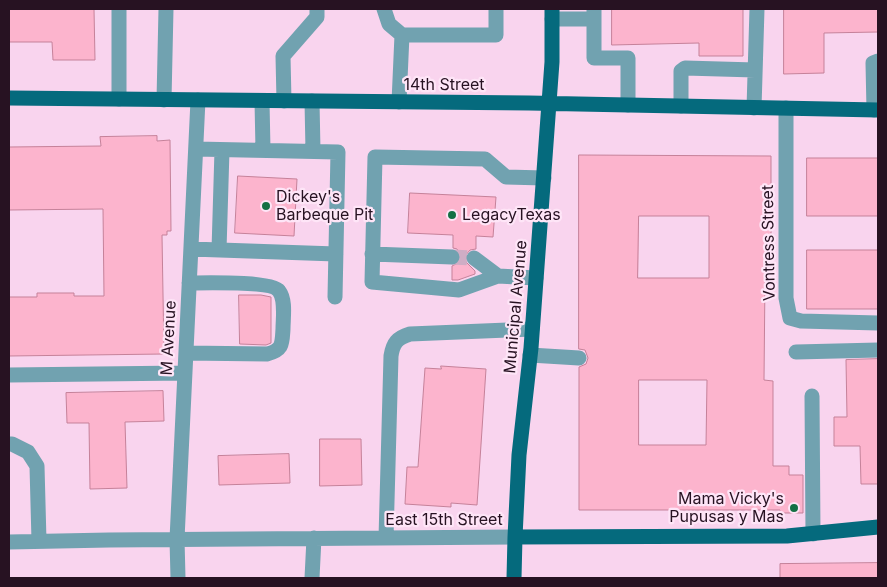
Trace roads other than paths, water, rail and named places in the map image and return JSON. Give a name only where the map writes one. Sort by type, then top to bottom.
[{"type":"main road","name":"Municipal Avenue","points":[[514,578],[519,455],[530,355],[544,178],[552,62],[552,14]]},
{"type":"main road","name":"14th Street","points":[[9,98],[549,103],[876,110]]},
{"type":"main road","name":"East 15th Street","points":[[515,537],[788,536],[878,527]]},
{"type":"street","points":[[119,9],[119,99]]},
{"type":"street","points":[[164,100],[166,9]]},
{"type":"street","points":[[284,101],[283,56],[317,17],[317,9]]},
{"type":"street","points":[[384,9],[389,24],[402,35],[496,35],[496,9]]},
{"type":"street","points":[[754,108],[757,9]]},
{"type":"street","points":[[552,14],[594,14],[594,58],[628,58],[628,105]]},
{"type":"street","points":[[399,102],[402,35]]},
{"type":"street","points":[[876,110],[873,63],[878,61]]},
{"type":"street","points":[[681,106],[681,71],[684,68],[755,70]]},
{"type":"street","name":"M Avenue","points":[[178,578],[177,539],[198,100]]},
{"type":"street","points":[[262,100],[263,150]]},
{"type":"street","points":[[312,101],[313,151]]},
{"type":"street","name":"Vontress Street","points":[[786,108],[786,298],[790,318],[801,321],[878,323]]},
{"type":"street","points":[[196,149],[338,152],[335,297]]},
{"type":"street","points":[[219,250],[222,150]]},
{"type":"street","points":[[536,278],[498,276],[459,290],[372,282],[375,157],[485,159],[506,177],[544,178]]},
{"type":"street","points":[[191,248],[336,254]]},
{"type":"street","points":[[372,254],[452,257]]},
{"type":"street","points":[[474,258],[498,276]]},
{"type":"street","points":[[186,353],[267,354],[276,351],[282,344],[284,312],[281,292],[276,287],[262,284],[189,283]]},
{"type":"street","points":[[386,538],[391,356],[393,344],[400,337],[410,334],[532,329]]},
{"type":"street","points":[[796,352],[878,350]]},
{"type":"street","points":[[530,355],[579,358]]},
{"type":"street","points":[[9,375],[185,373]]},
{"type":"street","points":[[812,396],[813,534]]},
{"type":"street","points":[[9,444],[28,452],[37,466],[38,542]]},
{"type":"street","name":"East 15th Street","points":[[9,542],[515,537]]},
{"type":"street","points":[[312,578],[314,538]]},
{"type":"tunnel","points":[[452,257],[474,258]]},
{"type":"place","name":"Dickey's Barbeque Pit","points":[[266,206]]},
{"type":"place","name":"LegacyTexas","points":[[452,215]]},
{"type":"place","name":"Mama Vicky's Pupusas y Mas","points":[[794,508]]}]
